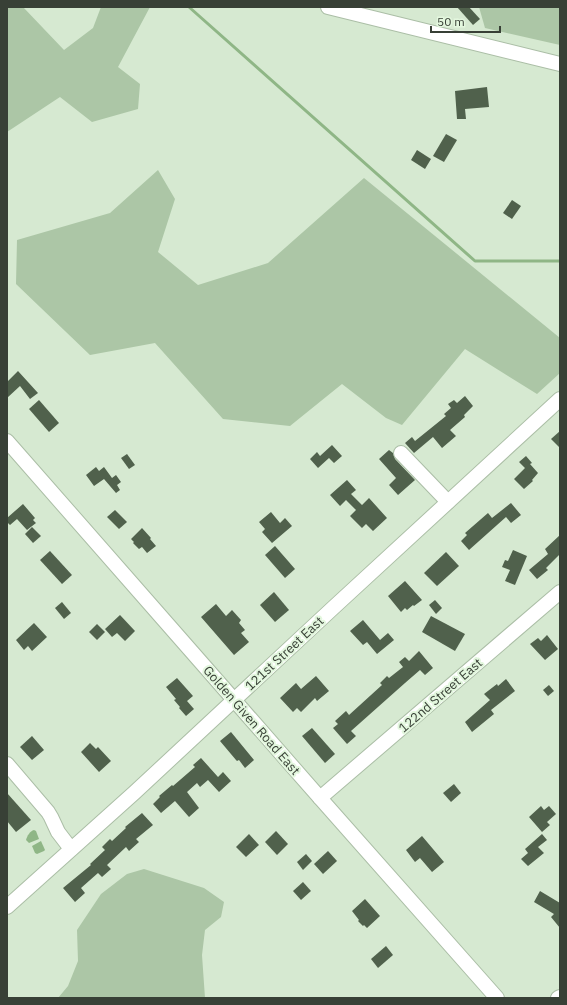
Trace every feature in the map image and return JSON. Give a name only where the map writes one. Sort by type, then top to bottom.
[{"type":"street","points":[[328,7],[560,64]]},
{"type":"street","name":"121st Street East","points":[[7,907],[134,793],[334,606],[560,399]]},
{"type":"street","name":"Golden Given Road East","points":[[7,441],[497,998]]},
{"type":"street","points":[[401,453],[448,502]]},
{"type":"street","name":"122nd Street East","points":[[320,798],[560,592]]},
{"type":"street","points":[[7,764],[48,812],[58,832],[71,849]]},
{"type":"shaded area","points":[[7,7],[23,7],[64,50],[93,28],[101,7],[150,7],[118,67],[140,84],[138,109],[92,122],[60,97],[7,132]]},
{"type":"shaded area","points":[[479,7],[560,7],[560,45],[485,28]]},
{"type":"shaded area","points":[[158,170],[175,199],[158,252],[198,285],[268,263],[364,178],[560,338],[560,373],[537,394],[465,349],[402,425],[386,418],[342,384],[290,426],[223,419],[155,343],[90,355],[16,284],[17,240],[110,213]]},
{"type":"shaded area","points":[[34,830],[36,831],[39,839],[29,843],[26,838]]},
{"type":"shaded area","points":[[41,841],[45,850],[37,854],[32,846]]},
{"type":"shaded area","points":[[144,869],[204,888],[224,902],[221,917],[205,930],[202,955],[205,998],[58,998],[68,986],[78,961],[77,930],[101,894],[127,874]]},
{"type":"building","points":[[457,7],[469,7],[480,19],[473,25]]},
{"type":"building","points":[[487,87],[489,107],[465,109],[466,119],[457,119],[455,91]]},
{"type":"building","points":[[446,134],[457,140],[444,162],[433,156]]},
{"type":"building","points":[[417,150],[431,159],[425,169],[411,160]]},
{"type":"building","points":[[512,200],[521,206],[512,219],[503,213]]},
{"type":"building","points":[[18,371],[38,393],[30,399],[20,386],[7,398],[7,382]]},
{"type":"building","points":[[465,396],[473,406],[464,415],[465,417],[450,430],[456,436],[442,448],[433,437],[414,453],[405,443],[412,437],[415,441],[446,416],[444,414],[451,408],[448,404],[454,400],[457,403]]},
{"type":"building","points":[[39,400],[59,423],[49,432],[29,409]]},
{"type":"building","points":[[560,431],[560,448],[551,439]]},
{"type":"building","points":[[332,445],[342,456],[334,463],[329,458],[318,468],[310,459],[317,452],[320,456]]},
{"type":"building","points":[[389,450],[393,453],[395,459],[415,480],[398,495],[389,485],[396,478],[379,459]]},
{"type":"building","points":[[127,454],[135,465],[129,469],[121,458]]},
{"type":"building","points":[[526,456],[532,463],[530,464],[538,473],[532,480],[533,481],[524,489],[514,479],[525,468],[519,462]]},
{"type":"building","points":[[96,467],[99,471],[104,467],[112,478],[116,475],[121,482],[117,485],[120,490],[116,493],[104,479],[94,486],[86,475]]},
{"type":"building","points":[[347,480],[356,490],[351,494],[362,505],[369,498],[387,518],[373,531],[366,524],[362,528],[350,516],[356,510],[346,500],[340,506],[330,495]]},
{"type":"building","points":[[511,503],[521,515],[511,523],[506,517],[469,550],[461,541],[467,535],[465,533],[488,513],[492,518]]},
{"type":"building","points":[[23,504],[35,518],[33,520],[36,523],[27,530],[17,519],[10,525],[7,522],[7,518]]},
{"type":"building","points":[[115,510],[127,522],[119,529],[107,517]]},
{"type":"building","points":[[271,512],[280,523],[285,518],[292,526],[272,543],[262,532],[265,529],[259,522]]},
{"type":"building","points":[[32,527],[41,536],[33,543],[25,534]]},
{"type":"building","points":[[142,528],[156,546],[147,553],[142,547],[139,549],[131,539]]},
{"type":"building","points":[[560,535],[560,554],[546,568],[548,570],[537,579],[529,570],[548,554],[545,549]]},
{"type":"building","points":[[275,546],[295,569],[285,578],[265,555]]},
{"type":"building","points":[[513,550],[527,556],[515,585],[505,581],[510,570],[502,567],[505,560],[508,561]]},
{"type":"building","points":[[50,551],[72,575],[62,584],[40,560]]},
{"type":"building","points":[[446,552],[459,566],[437,586],[424,573]]},
{"type":"building","points":[[405,581],[422,600],[407,610],[405,608],[401,612],[388,596]]},
{"type":"building","points":[[274,592],[289,610],[275,622],[260,605]]},
{"type":"building","points":[[435,600],[442,608],[436,614],[429,605]]},
{"type":"building","points":[[62,602],[71,613],[64,619],[55,608]]},
{"type":"building","points":[[216,604],[226,616],[232,610],[241,620],[239,623],[245,630],[241,633],[249,642],[234,655],[201,617]]},
{"type":"building","points":[[120,615],[135,631],[125,641],[117,633],[112,637],[105,629]]},
{"type":"building","points":[[431,616],[465,634],[455,651],[422,632]]},
{"type":"building","points":[[363,620],[380,640],[388,633],[394,640],[377,654],[367,642],[363,645],[350,631]]},
{"type":"building","points":[[34,623],[47,637],[32,651],[28,646],[24,650],[16,640]]},
{"type":"building","points":[[97,624],[105,632],[97,640],[89,632]]},
{"type":"building","points":[[547,635],[558,649],[545,660],[530,644],[538,638],[541,641]]},
{"type":"building","points":[[419,651],[433,668],[425,675],[420,670],[405,683],[351,731],[356,736],[347,744],[333,728],[338,724],[335,721],[346,711],[349,715],[382,685],[380,683],[387,676],[389,678],[403,667],[399,662],[405,657],[409,661]]},
{"type":"building","points":[[316,676],[329,691],[317,701],[315,698],[301,712],[297,708],[293,712],[280,698],[296,683],[301,689]]},
{"type":"building","points":[[177,678],[193,696],[187,701],[194,709],[186,716],[174,700],[176,699],[166,687]]},
{"type":"building","points":[[506,679],[515,691],[491,710],[494,714],[472,732],[465,722],[490,700],[484,694],[497,684],[498,686]]},
{"type":"building","points":[[549,685],[554,691],[548,696],[543,690]]},
{"type":"building","points":[[312,728],[335,754],[325,763],[302,736]]},
{"type":"building","points":[[231,732],[254,760],[245,768],[220,741]]},
{"type":"building","points":[[32,736],[44,750],[32,760],[20,747]]},
{"type":"building","points":[[90,743],[96,749],[98,747],[111,761],[99,772],[81,752]]},
{"type":"building","points":[[201,758],[218,777],[223,772],[231,781],[219,792],[208,780],[200,787],[197,783],[187,792],[199,808],[189,817],[175,801],[161,813],[153,804],[160,797],[159,796],[195,767],[193,765]]},
{"type":"building","points":[[454,784],[461,793],[451,802],[443,793]]},
{"type":"building","points":[[7,793],[31,820],[16,832],[7,821]]},
{"type":"building","points":[[541,806],[544,810],[549,806],[556,814],[547,822],[550,825],[542,832],[529,817]]},
{"type":"building","points":[[142,813],[153,825],[136,839],[139,842],[129,851],[126,847],[107,865],[111,869],[102,877],[98,873],[81,888],[85,893],[75,902],[63,888],[91,865],[90,864],[105,850],[102,847],[110,839],[112,841],[126,828],[125,827]]},
{"type":"building","points":[[276,831],[288,844],[277,855],[265,842]]},
{"type":"building","points":[[249,834],[259,845],[246,857],[236,847]]},
{"type":"building","points":[[542,834],[547,840],[538,847],[544,853],[528,866],[521,859],[528,853],[525,849]]},
{"type":"building","points":[[422,836],[444,862],[432,872],[420,858],[415,862],[406,850]]},
{"type":"building","points":[[328,851],[337,861],[323,874],[314,864]]},
{"type":"building","points":[[306,854],[312,861],[303,870],[297,862]]},
{"type":"building","points":[[303,882],[311,891],[301,900],[293,891]]},
{"type":"building","points":[[540,891],[560,903],[560,928],[551,917],[554,914],[534,902]]},
{"type":"building","points":[[365,899],[380,916],[367,928],[358,921],[359,920],[352,911]]},
{"type":"building","points":[[386,946],[393,955],[378,968],[371,959]]},
{"type":"waterway","points":[[189,7],[475,261],[560,261]]}]
